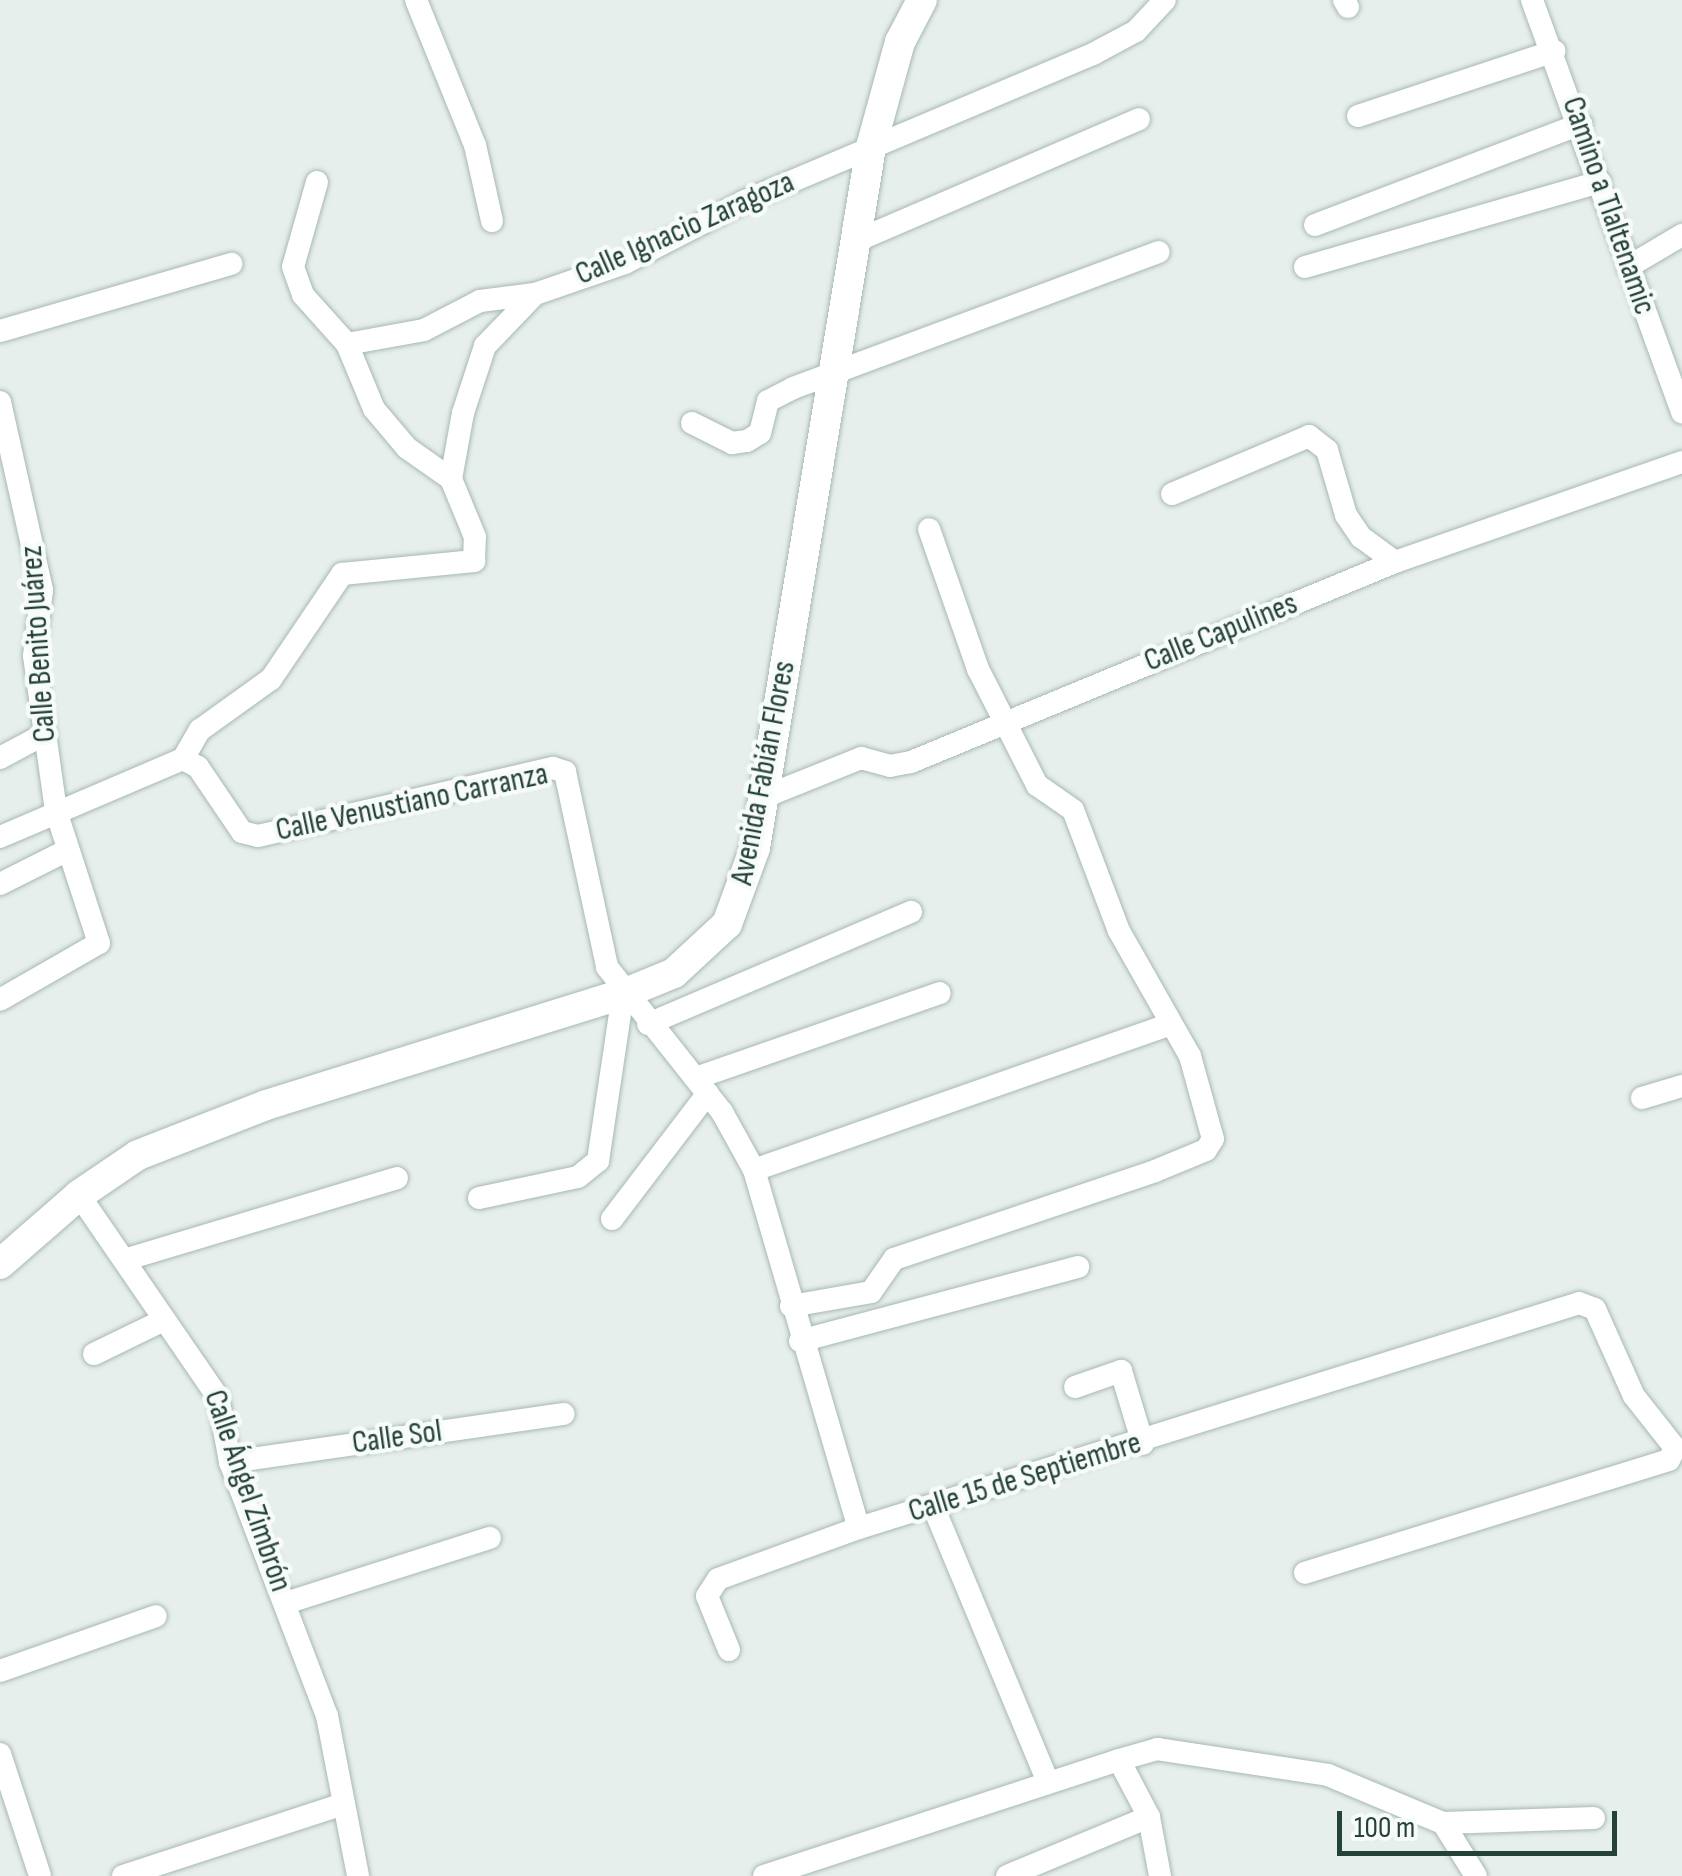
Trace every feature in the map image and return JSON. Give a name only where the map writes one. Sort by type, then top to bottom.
[{"type":"main road","name":"Avenida Fabián Flores","points":[[0,1264],[80,1195],[138,1155],[266,1105],[623,994],[674,973],[728,924],[755,848],[871,146],[900,42],[922,0]]},
{"type":"street","points":[[416,0],[475,145],[492,221]]},
{"type":"street","name":"Calle Ignacio Zaragoza","points":[[451,479],[485,346],[535,294],[626,263],[744,201],[1093,54],[1136,31],[1164,0]]},
{"type":"street","name":"Camino a Tlaltenamic","points":[[1532,0],[1581,124],[1682,413]]},
{"type":"street","points":[[1358,116],[1554,51]]},
{"type":"street","points":[[856,241],[1139,119]]},
{"type":"street","points":[[1315,225],[1581,124]]},
{"type":"street","points":[[0,837],[183,759],[200,730],[271,679],[342,574],[474,561],[475,537],[451,479],[408,448],[374,409],[347,344],[302,295],[293,267],[316,182]]},
{"type":"street","points":[[1306,267],[1600,182]]},
{"type":"street","points":[[1628,266],[1682,235]]},
{"type":"street","points":[[692,423],[732,443],[746,442],[760,433],[768,400],[1159,252]]},
{"type":"street","points":[[0,331],[231,264]]},
{"type":"street","points":[[347,344],[424,330],[480,301],[535,294]]},
{"type":"street","name":"Calle Benito Juárez","points":[[0,402],[42,590],[34,656],[56,811],[66,852],[99,943],[0,1000]]},
{"type":"street","points":[[1172,494],[1310,436],[1327,450],[1346,515],[1361,538],[1396,562]]},
{"type":"street","name":"Calle Capulines","points":[[764,797],[862,758],[890,766],[911,762],[1396,562],[1682,462]]},
{"type":"street","points":[[791,1306],[871,1292],[894,1259],[1206,1150],[1213,1138],[1190,1056],[1119,931],[1073,810],[1038,785],[978,669],[929,530]]},
{"type":"street","points":[[0,758],[43,735]]},
{"type":"street","name":"Calle Venustiano Carranza","points":[[183,759],[198,767],[242,832],[258,836],[552,768],[565,772],[607,968],[623,994]]},
{"type":"street","points":[[0,884],[66,852]]},
{"type":"street","points":[[648,1024],[912,912]]},
{"type":"street","points":[[612,1219],[702,1086],[940,992]]},
{"type":"street","points":[[623,994],[702,1086],[754,1170],[800,1341],[859,1528]]},
{"type":"street","points":[[479,1198],[578,1176],[598,1162],[623,994]]},
{"type":"street","points":[[754,1170],[1170,1024]]},
{"type":"street","points":[[1642,1098],[1682,1086]]},
{"type":"street","points":[[124,1260],[396,1178]]},
{"type":"street","name":"Calle Ángel Zimbrón","points":[[80,1195],[218,1397],[230,1462],[327,1716],[340,1805],[358,1876]]},
{"type":"street","points":[[800,1341],[1078,1267]]},
{"type":"street","name":"Calle 15 de Septiembre","points":[[729,1650],[707,1596],[710,1586],[859,1528],[1143,1444],[1579,1303],[1595,1308],[1634,1396],[1675,1441]]},
{"type":"street","points":[[94,1354],[164,1320]]},
{"type":"street","points":[[1076,1388],[1122,1371],[1143,1444]]},
{"type":"street","name":"Calle Sol","points":[[230,1462],[564,1414]]},
{"type":"street","points":[[1305,1574],[1675,1441]]},
{"type":"street","points":[[933,1506],[1047,1780]]},
{"type":"street","points":[[286,1603],[490,1538]]},
{"type":"street","points":[[0,1671],[156,1616]]},
{"type":"street","points":[[764,1876],[832,1858],[1047,1780],[1158,1748],[1328,1775],[1444,1822],[1594,1818]]},
{"type":"street","points":[[0,1754],[40,1876]]},
{"type":"street","points":[[1119,1760],[1150,1817],[1160,1876]]},
{"type":"street","points":[[123,1876],[340,1805]]},
{"type":"street","points":[[1007,1876],[1150,1817]]},
{"type":"street","points":[[1444,1822],[1476,1876]]}]
